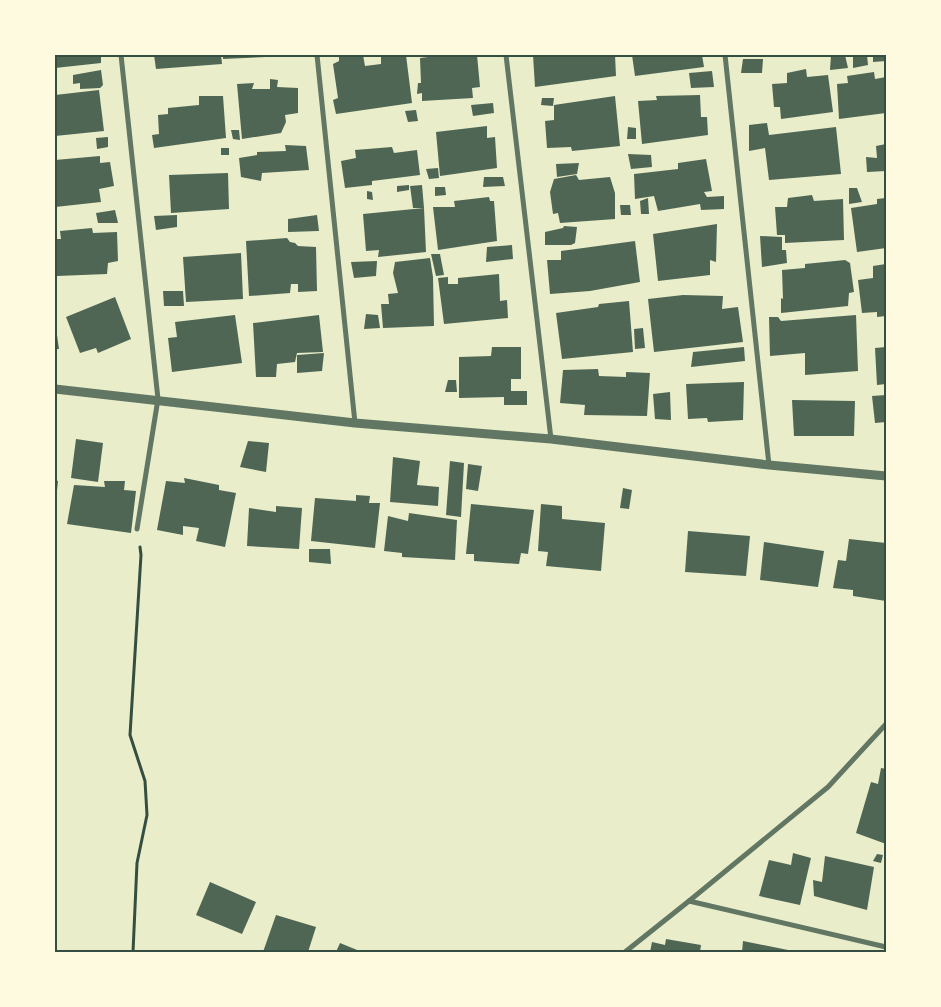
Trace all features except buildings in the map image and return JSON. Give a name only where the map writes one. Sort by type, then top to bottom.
[{"type":"street","points":[[121,55],[158,399],[137,529]]},
{"type":"street","points":[[317,55],[355,423]]},
{"type":"street","points":[[506,55],[551,439]]},
{"type":"street","points":[[725,55],[769,465]]},
{"type":"street","points":[[55,389],[158,399],[355,423],[551,439],[769,465],[886,476]]},
{"type":"street","points":[[625,952],[689,902],[828,787],[886,724]]},
{"type":"street","points":[[689,902],[886,947]]},
{"type":"path","points":[[133,952],[137,863],[146,815],[145,781],[130,735],[141,555],[137,529]]}]
